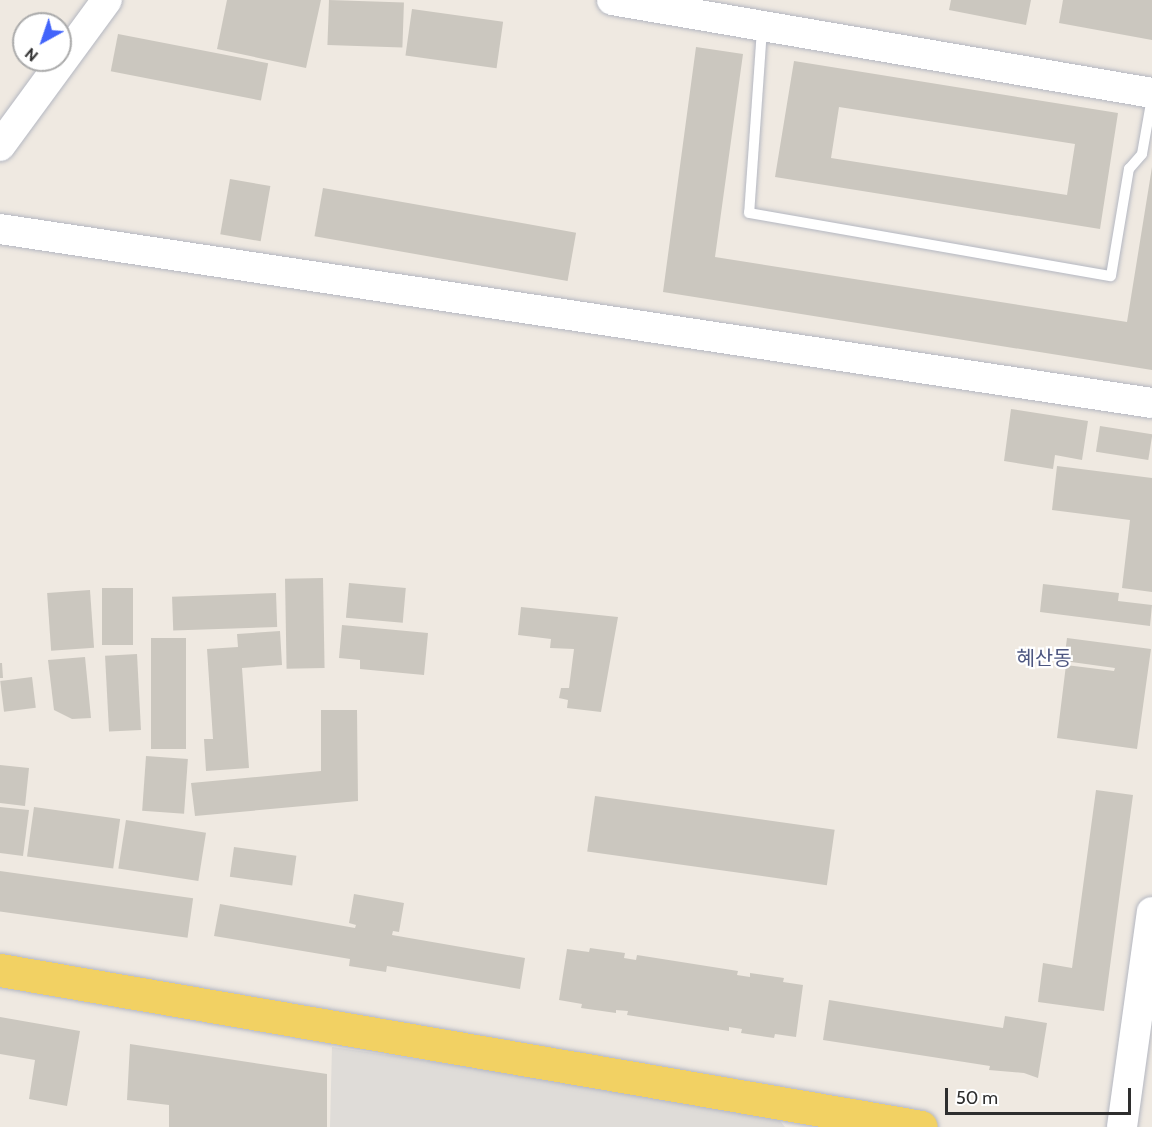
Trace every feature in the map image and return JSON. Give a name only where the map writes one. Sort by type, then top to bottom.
[{"type":"main road","points":[[0,970],[921,1127]]},
{"type":"street","points":[[0,146],[106,0]]},
{"type":"street","points":[[612,0],[1152,95]]},
{"type":"street","points":[[0,229],[1152,403]]},
{"type":"street","points":[[1122,1127],[1152,912]]},
{"type":"lane","points":[[762,26],[748,213],[1111,276],[1129,169],[1142,154],[1152,95]]},
{"type":"shaded area","points":[[332,1047],[748,1107],[773,1112],[785,1127],[330,1127]]},
{"type":"building","points":[[227,0],[321,0],[306,68],[217,49]]},
{"type":"building","points":[[329,0],[404,3],[402,48],[327,45]]},
{"type":"building","points":[[951,0],[1031,0],[1026,25],[949,10]]},
{"type":"building","points":[[1063,0],[1152,0],[1152,40],[1059,23]]},
{"type":"building","points":[[412,9],[503,22],[497,68],[405,56]]},
{"type":"building","points":[[118,34],[268,63],[261,100],[111,71]]},
{"type":"building","points":[[696,47],[743,54],[715,257],[1127,322],[1152,167],[1152,370],[663,292]]},
{"type":"building","points":[[794,61],[1118,113],[1100,229],[775,177]],"holes":[[[839,107],[1075,144],[1067,195],[831,158]]]},
{"type":"building","points":[[230,179],[270,186],[261,241],[220,234]]},
{"type":"building","points":[[323,188],[576,233],[568,281],[314,236]]},
{"type":"building","points":[[1011,409],[1088,421],[1082,460],[1055,455],[1053,469],[1004,461]]},
{"type":"building","points":[[1100,426],[1152,434],[1148,460],[1096,452]]},
{"type":"building","points":[[1057,466],[1152,478],[1152,592],[1122,588],[1130,520],[1052,510]]},
{"type":"building","points":[[323,578],[325,668],[287,669],[285,579]]},
{"type":"building","points":[[349,583],[406,588],[403,623],[346,618]]},
{"type":"building","points":[[1043,584],[1119,593],[1118,601],[1152,605],[1150,626],[1040,612]]},
{"type":"building","points":[[102,588],[133,588],[133,645],[102,645]]},
{"type":"building","points":[[90,590],[94,648],[51,651],[47,593]]},
{"type":"building","points":[[276,593],[277,627],[173,631],[172,597]]},
{"type":"building","points":[[521,607],[618,617],[601,712],[567,708],[568,700],[559,698],[561,688],[569,688],[574,649],[550,648],[551,639],[518,635]]},
{"type":"building","points":[[342,625],[428,633],[424,675],[360,669],[360,660],[339,658]]},
{"type":"building","points":[[280,631],[282,665],[242,668],[249,768],[206,771],[204,739],[213,739],[207,649],[238,647],[237,634]]},
{"type":"building","points":[[151,638],[186,638],[186,749],[151,749]]},
{"type":"building","points":[[1067,638],[1151,649],[1137,749],[1057,738],[1066,665],[1114,671],[1115,668],[1064,661]]},
{"type":"building","points":[[137,654],[141,730],[109,732],[105,656]]},
{"type":"building","points":[[85,657],[91,718],[72,719],[54,710],[48,660]]},
{"type":"building","points":[[0,663],[2,663],[3,678],[0,678]]},
{"type":"building","points":[[32,677],[36,708],[4,712],[0,681]]},
{"type":"building","points":[[321,710],[357,710],[358,801],[195,816],[191,783],[321,771]]},
{"type":"building","points":[[146,756],[188,759],[184,814],[142,811]]},
{"type":"building","points":[[0,765],[29,768],[25,806],[0,803]]},
{"type":"building","points":[[1096,790],[1133,795],[1104,1011],[1038,1002],[1043,963],[1072,968]]},
{"type":"building","points":[[595,796],[835,830],[827,885],[587,851]]},
{"type":"building","points":[[0,807],[29,810],[23,856],[0,853]]},
{"type":"building","points":[[34,807],[120,819],[113,869],[27,857]]},
{"type":"building","points":[[126,820],[206,833],[198,881],[118,868]]},
{"type":"building","points":[[234,847],[296,856],[292,885],[230,877]]},
{"type":"building","points":[[0,871],[193,898],[188,938],[0,911]]},
{"type":"building","points":[[354,894],[404,903],[399,932],[393,931],[392,935],[525,958],[520,989],[387,966],[386,972],[349,966],[350,959],[214,936],[220,904],[355,928],[356,925],[349,923]]},
{"type":"building","points":[[590,948],[625,953],[624,958],[636,960],[637,955],[738,971],[737,975],[750,977],[750,973],[784,978],[783,982],[803,985],[796,1037],[775,1034],[774,1038],[741,1033],[742,1029],[729,1027],[729,1031],[627,1015],[628,1011],[616,1010],[616,1013],[581,1008],[582,1004],[559,1000],[567,949],[589,952]]},
{"type":"building","points":[[829,1000],[1003,1028],[1005,1016],[1047,1023],[1038,1078],[1024,1073],[989,1070],[990,1066],[823,1040]]},
{"type":"building","points":[[0,1017],[80,1031],[67,1106],[29,1099],[35,1060],[0,1054]]},
{"type":"building","points":[[130,1044],[327,1074],[327,1127],[169,1127],[169,1105],[127,1100]]},
{"type":"district","name":"혜산동","points":[[1044,658]]}]
